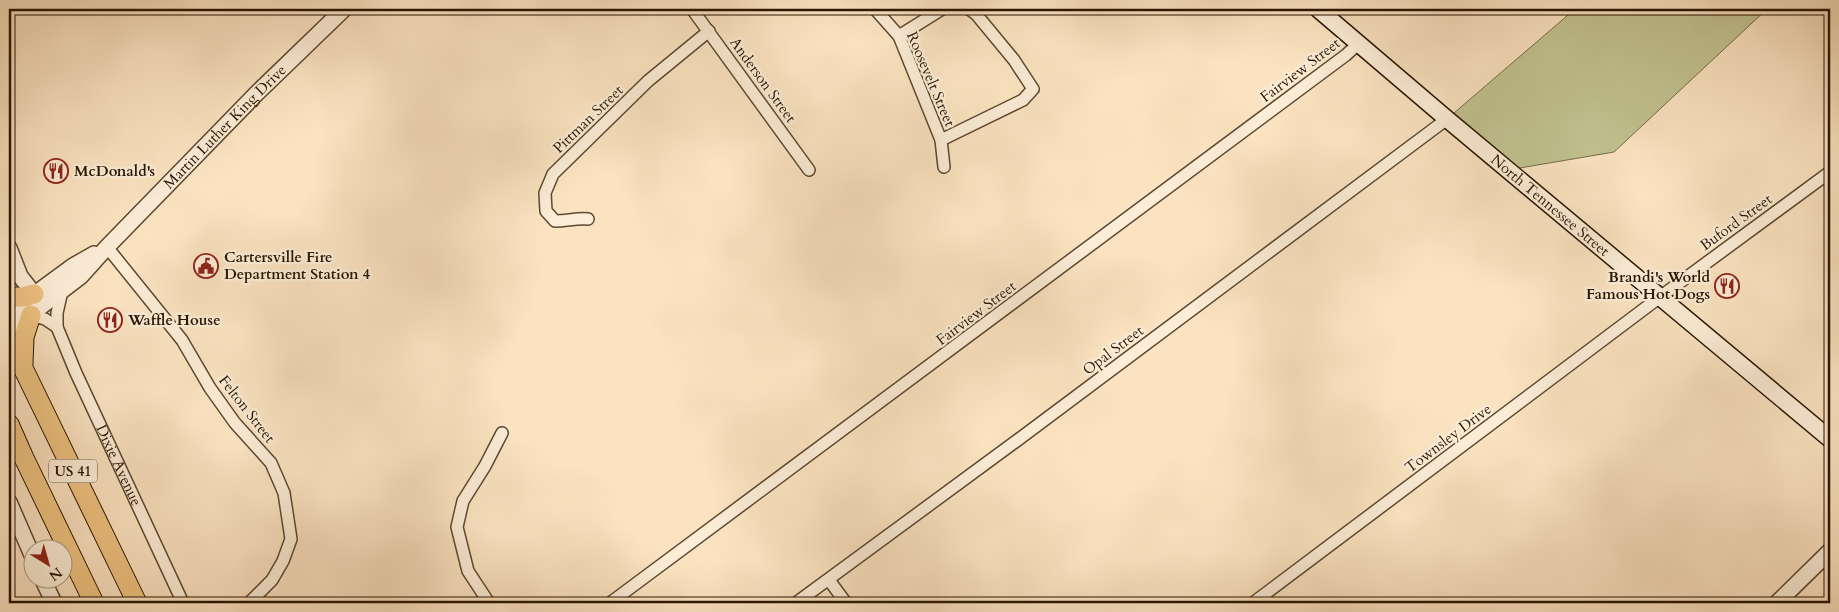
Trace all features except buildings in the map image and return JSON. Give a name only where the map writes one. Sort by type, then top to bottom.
[{"type":"main road","name":"North Tennessee Street","points":[[1318,9],[1830,439]]},
{"type":"main road","points":[[9,297],[23,297],[34,294]]},
{"type":"main road","points":[[23,368],[24,336],[30,315]]},
{"type":"main road","name":"US 41","points":[[9,339],[137,603]]},
{"type":"main road","name":"US 41","points":[[9,424],[94,603]]},
{"type":"street","name":"Martin Luther King Drive","points":[[9,331],[81,276],[258,92],[344,9]]},
{"type":"street","name":"Anderson Street","points":[[692,9],[808,170]]},
{"type":"street","name":"Roosevelt Street","points":[[875,9],[899,36],[941,140],[944,168]]},
{"type":"street","points":[[899,36],[942,9]]},
{"type":"street","points":[[941,140],[957,134],[1023,100],[1033,89],[1014,60],[976,14],[969,9]]},
{"type":"street","name":"Pittman Street","points":[[588,219],[576,218],[555,221],[546,211],[545,193],[552,174],[648,81],[709,31]]},
{"type":"street","name":"Fairview Street","points":[[610,603],[1346,55],[1358,44]]},
{"type":"street","name":"Opal Street","points":[[796,603],[1447,119]]},
{"type":"street","name":"Buford Street","points":[[1660,297],[1830,172]]},
{"type":"street","name":"Martin Luther King Drive","points":[[9,313],[73,266],[107,247]]},
{"type":"street","name":"Felton Street","points":[[107,247],[182,340],[210,388],[235,423],[271,463],[284,493],[291,540],[283,561],[272,580],[249,603]]},
{"type":"street","points":[[9,248],[20,276],[34,294]]},
{"type":"street","name":"Dixie Avenue","points":[[62,291],[56,313],[56,326],[76,374],[183,603]]},
{"type":"street","name":"Townsley Drive","points":[[1254,603],[1660,297]]},
{"type":"street","points":[[30,315],[45,318],[56,326]]},
{"type":"street","points":[[489,603],[468,571],[456,527],[463,501],[485,466],[502,433]]},
{"type":"street","points":[[9,502],[25,540]]},
{"type":"street","points":[[1777,603],[1830,551]]},
{"type":"street","points":[[829,580],[846,603]]},
{"type":"street","points":[[48,590],[54,603]]},
{"type":"green space","points":[[1575,9],[1767,9],[1614,152],[1508,170],[1447,119]]},
{"type":"place","name":"McDonald's","points":[[56,171]]},
{"type":"place","name":"Cartersville Fire Department Station 4","points":[[206,266]]},
{"type":"place","name":"Brandi's World Famous Hot Dogs","points":[[1727,286]]},
{"type":"place","name":"Waffle House","points":[[110,320]]}]
